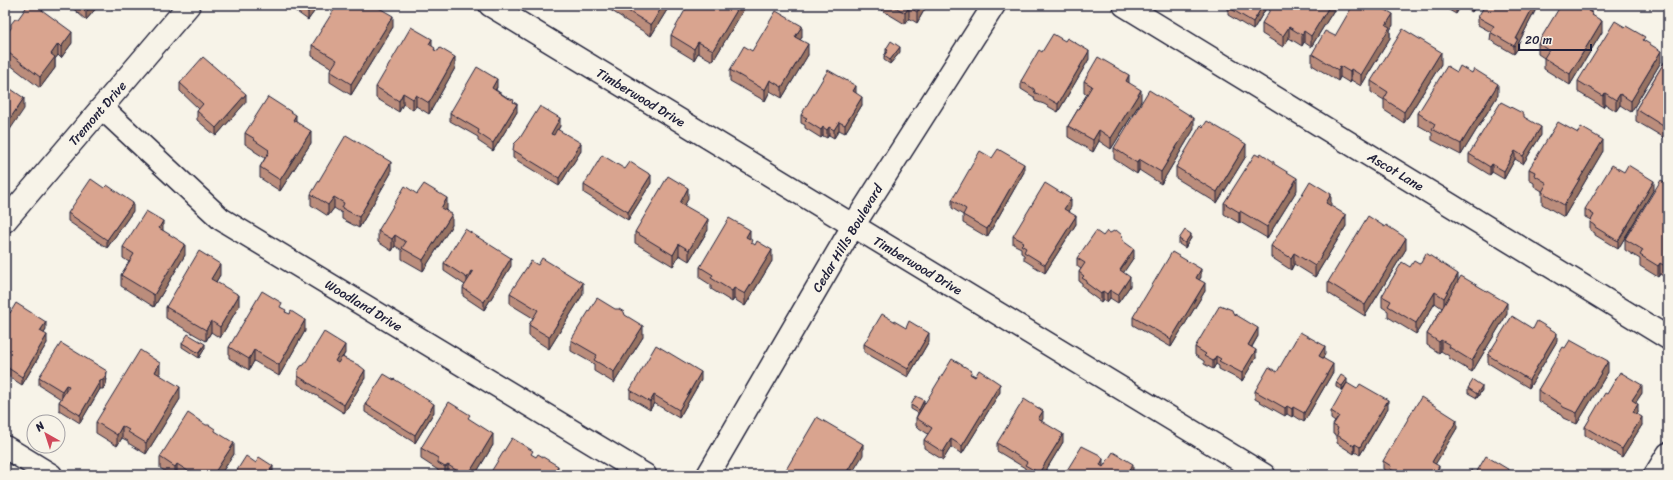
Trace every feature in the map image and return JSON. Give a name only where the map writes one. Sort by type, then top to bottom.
[{"type":"street","name":"Tremont Drive","points":[[5,221],[189,5]]},
{"type":"street","name":"Timberwood Drive","points":[[490,5],[1264,475]]},
{"type":"street","name":"Cedar Hills Boulevard","points":[[708,475],[853,226],[994,5]]},
{"type":"street","name":"Ascot Lane","points":[[1124,5],[1668,338]]},
{"type":"street","name":"Woodland Drive","points":[[102,108],[222,219],[645,475]]},
{"type":"street","points":[[5,447],[51,475]]},
{"type":"street","points":[[1655,475],[1668,454]]},
{"type":"building","points":[[28,5],[35,5],[72,32],[61,47],[58,44],[51,54],[55,57],[40,77],[5,50],[5,36],[11,28],[11,24],[15,19],[18,19]]},
{"type":"building","points":[[78,5],[92,5],[86,12]]},
{"type":"building","points":[[298,5],[313,5],[308,12]]},
{"type":"building","points":[[337,5],[367,5],[370,7],[371,5],[374,5],[393,16],[351,84],[330,71],[337,60],[312,45]]},
{"type":"building","points":[[621,5],[663,5],[651,25],[623,8],[624,7]]},
{"type":"building","points":[[688,5],[740,5],[713,50],[698,42],[694,49],[671,35]]},
{"type":"building","points":[[892,5],[921,5],[917,12],[909,7],[905,13]]},
{"type":"building","points":[[1230,5],[1263,5],[1253,22],[1228,7]]},
{"type":"building","points":[[1273,5],[1330,5],[1311,36],[1304,31],[1302,35],[1289,27],[1283,36],[1262,23]]},
{"type":"building","points":[[1353,5],[1377,5],[1393,14],[1386,25],[1390,27],[1361,75],[1351,69],[1350,72],[1340,66],[1338,70],[1312,54],[1325,31],[1335,36]]},
{"type":"building","points":[[1485,5],[1534,5],[1516,39],[1518,39],[1514,46],[1490,32],[1494,26],[1478,17]]},
{"type":"building","points":[[1561,5],[1590,5],[1591,6],[1588,11],[1602,21],[1570,74],[1544,58],[1549,50],[1538,43]]},
{"type":"building","points":[[776,11],[802,26],[795,37],[808,44],[782,87],[770,80],[765,90],[730,70],[744,46],[752,51]]},
{"type":"building","points":[[1615,21],[1645,37],[1643,40],[1661,51],[1631,101],[1620,94],[1616,100],[1605,93],[1603,96],[1578,81]]},
{"type":"building","points":[[411,27],[432,39],[429,44],[435,48],[434,50],[438,51],[440,48],[455,57],[429,103],[416,95],[413,99],[403,93],[399,101],[376,87]]},
{"type":"building","points":[[1403,29],[1441,52],[1404,112],[1384,99],[1388,92],[1371,81]]},
{"type":"building","points":[[1053,34],[1065,41],[1067,38],[1089,51],[1058,104],[1035,93],[1034,89],[1021,81],[1039,50],[1042,52]]},
{"type":"building","points":[[891,41],[900,47],[890,60],[884,56]]},
{"type":"building","points":[[1668,56],[1668,129],[1636,109]]},
{"type":"building","points":[[203,57],[246,94],[216,128],[197,111],[203,104],[180,83]]},
{"type":"building","points":[[1098,57],[1129,75],[1126,81],[1141,90],[1111,138],[1099,130],[1093,140],[1068,126],[1092,86],[1084,81]]},
{"type":"building","points":[[1447,66],[1457,72],[1460,66],[1472,73],[1474,69],[1498,84],[1461,144],[1432,129],[1435,124],[1418,113]]},
{"type":"building","points":[[477,67],[497,79],[492,88],[507,98],[514,100],[513,102],[517,104],[493,143],[478,133],[479,130],[450,113]]},
{"type":"building","points":[[828,70],[856,86],[853,91],[862,97],[845,125],[839,122],[834,130],[829,127],[827,130],[823,127],[821,130],[805,120],[807,118],[801,115]]},
{"type":"building","points":[[5,85],[24,98],[5,126]]},
{"type":"building","points":[[1149,90],[1194,118],[1161,172],[1139,159],[1137,163],[1114,148]]},
{"type":"building","points":[[268,97],[296,115],[293,120],[311,131],[280,180],[260,167],[269,150],[245,133]]},
{"type":"building","points":[[1501,102],[1524,114],[1524,117],[1541,127],[1523,156],[1515,151],[1504,171],[1492,164],[1490,167],[1469,154]]},
{"type":"building","points":[[540,106],[560,118],[551,134],[554,135],[557,129],[581,143],[559,178],[513,150],[514,144],[520,138]]},
{"type":"building","points":[[1207,121],[1246,144],[1217,192],[1176,167],[1201,125],[1203,127]]},
{"type":"building","points":[[1558,122],[1578,133],[1581,127],[1603,140],[1564,205],[1542,192],[1547,183],[1534,175],[1535,172],[1529,169]]},
{"type":"building","points":[[346,135],[391,162],[359,217],[342,208],[344,203],[334,197],[328,205],[311,194]]},
{"type":"building","points":[[998,149],[1024,164],[987,229],[963,215],[966,209],[952,200],[980,151],[992,158]]},
{"type":"building","points":[[1261,153],[1274,162],[1274,164],[1297,178],[1267,227],[1224,203],[1255,154],[1259,156]]},
{"type":"building","points":[[602,155],[625,169],[630,162],[651,175],[628,212],[584,185]]},
{"type":"building","points":[[1612,165],[1624,172],[1628,165],[1654,181],[1618,241],[1595,227],[1590,222],[1594,215],[1585,209]]},
{"type":"building","points":[[668,176],[688,188],[680,203],[708,219],[689,250],[679,244],[673,255],[635,232]]},
{"type":"building","points":[[91,179],[104,188],[107,185],[133,203],[107,240],[68,213]]},
{"type":"building","points":[[1661,180],[1668,184],[1668,268],[1660,263],[1658,266],[1640,255],[1643,250],[1625,239]]},
{"type":"building","points":[[1310,181],[1331,194],[1326,203],[1346,215],[1315,266],[1294,253],[1291,258],[1271,246]]},
{"type":"building","points":[[1045,183],[1071,199],[1064,209],[1076,216],[1045,265],[1024,252],[1026,248],[1021,245],[1024,242],[1013,236]]},
{"type":"building","points":[[424,184],[447,198],[441,208],[452,214],[423,260],[402,248],[406,242],[395,235],[392,239],[378,231],[405,186],[417,194]]},
{"type":"building","points":[[146,211],[163,221],[159,228],[185,244],[154,295],[121,275],[134,254],[123,247]]},
{"type":"building","points":[[1368,216],[1385,227],[1386,225],[1406,238],[1365,305],[1328,282]]},
{"type":"building","points":[[729,218],[750,230],[746,237],[752,240],[751,242],[755,245],[757,241],[772,250],[745,294],[734,288],[732,291],[711,278],[713,275],[700,267]]},
{"type":"building","points":[[465,229],[511,258],[484,302],[463,288],[473,272],[471,271],[467,278],[444,263]]},
{"type":"building","points":[[1116,230],[1122,235],[1123,241],[1134,249],[1120,270],[1130,277],[1118,295],[1110,290],[1107,294],[1103,291],[1101,294],[1086,283],[1087,281],[1082,278],[1084,276],[1079,272],[1085,263],[1077,258],[1096,231],[1103,236],[1107,231],[1110,233]]},
{"type":"building","points":[[1185,230],[1191,234],[1185,243],[1179,239]]},
{"type":"building","points":[[199,251],[220,264],[211,279],[239,295],[220,327],[211,321],[206,330],[166,307]]},
{"type":"building","points":[[1172,252],[1201,269],[1196,278],[1205,283],[1171,339],[1133,317]]},
{"type":"building","points":[[1426,253],[1458,274],[1444,298],[1435,292],[1416,323],[1388,306],[1391,301],[1382,296],[1402,262],[1410,267],[1414,261],[1419,264]]},
{"type":"building","points":[[542,258],[583,283],[549,337],[529,325],[538,310],[510,293],[531,261],[538,265]]},
{"type":"building","points":[[1461,276],[1507,303],[1472,361],[1449,347],[1450,345],[1441,340],[1439,342],[1427,334]]},
{"type":"building","points":[[262,291],[282,303],[280,307],[286,310],[285,312],[290,314],[291,311],[305,320],[279,365],[254,350],[249,359],[229,347]]},
{"type":"building","points":[[597,298],[615,309],[619,309],[624,312],[625,315],[643,326],[614,372],[594,360],[597,355],[571,340]]},
{"type":"building","points":[[16,303],[46,322],[40,331],[47,335],[22,377],[5,366],[5,356],[9,350],[5,347],[5,310],[10,313]]},
{"type":"building","points":[[1220,305],[1232,310],[1233,313],[1258,328],[1248,345],[1256,350],[1242,373],[1219,361],[1221,359],[1216,356],[1213,361],[1204,356],[1206,354],[1195,347]]},
{"type":"building","points":[[882,314],[906,328],[909,321],[929,333],[908,369],[864,344]]},
{"type":"building","points":[[1512,316],[1533,329],[1537,321],[1557,333],[1529,380],[1488,355]]},
{"type":"building","points":[[324,332],[345,345],[335,361],[338,363],[342,357],[365,370],[344,405],[298,376],[298,371],[301,366],[304,365]]},
{"type":"building","points":[[1300,332],[1325,346],[1319,356],[1333,364],[1304,413],[1293,407],[1292,409],[1287,406],[1285,408],[1255,391],[1269,367],[1277,372]]},
{"type":"building","points":[[188,334],[205,344],[199,353],[182,343]]},
{"type":"building","points":[[1570,340],[1608,361],[1577,413],[1563,407],[1561,404],[1538,390],[1563,347],[1565,348]]},
{"type":"building","points":[[61,343],[107,371],[106,376],[100,381],[80,415],[59,402],[69,386],[66,385],[62,391],[39,377]]},
{"type":"building","points":[[656,345],[701,372],[679,410],[654,395],[650,402],[630,390]]},
{"type":"building","points":[[140,350],[160,363],[155,372],[180,387],[146,443],[128,432],[129,430],[122,426],[117,435],[96,422]]},
{"type":"building","points":[[952,359],[972,371],[970,374],[975,377],[979,370],[1000,384],[962,446],[951,439],[943,452],[924,440],[932,428],[916,418]]},
{"type":"building","points":[[1620,372],[1642,385],[1632,400],[1638,404],[1633,412],[1642,417],[1622,449],[1585,427],[1605,393],[1607,394]]},
{"type":"building","points":[[384,374],[434,404],[415,435],[365,404]]},
{"type":"building","points":[[1341,375],[1347,379],[1342,386],[1336,383]]},
{"type":"building","points":[[1473,380],[1482,386],[1477,394],[1468,388]]},
{"type":"building","points":[[1347,383],[1357,389],[1360,384],[1388,400],[1360,447],[1355,444],[1354,446],[1337,435],[1338,428],[1333,425],[1339,416],[1331,411]]},
{"type":"building","points":[[916,396],[924,400],[919,410],[911,405]]},
{"type":"building","points":[[1421,397],[1457,420],[1432,462],[1439,466],[1434,475],[1408,475],[1402,471],[1400,474],[1390,469],[1391,466],[1383,461]]},
{"type":"building","points":[[1024,399],[1043,411],[1038,419],[1063,434],[1039,473],[1025,465],[1027,462],[997,443]]},
{"type":"building","points":[[449,402],[470,415],[468,418],[493,434],[468,475],[464,475],[448,465],[445,467],[438,463],[438,458],[421,448]]},
{"type":"building","points":[[188,413],[206,425],[209,425],[215,429],[215,431],[234,443],[213,475],[185,475],[188,471],[177,464],[175,467],[160,457]]},
{"type":"building","points":[[817,417],[863,444],[845,475],[787,475],[784,473]]},
{"type":"building","points":[[512,438],[533,451],[531,454],[536,457],[538,454],[558,466],[552,475],[489,475]]},
{"type":"building","points":[[1082,446],[1100,455],[1103,459],[1100,465],[1103,467],[1113,452],[1133,464],[1126,475],[1064,475]]},
{"type":"building","points":[[246,456],[256,463],[259,457],[273,466],[270,470],[277,475],[234,475]]},
{"type":"building","points":[[1486,456],[1516,474],[1469,475],[1471,470],[1476,473]]},
{"type":"building","points":[[901,470],[909,475],[898,475]]}]
